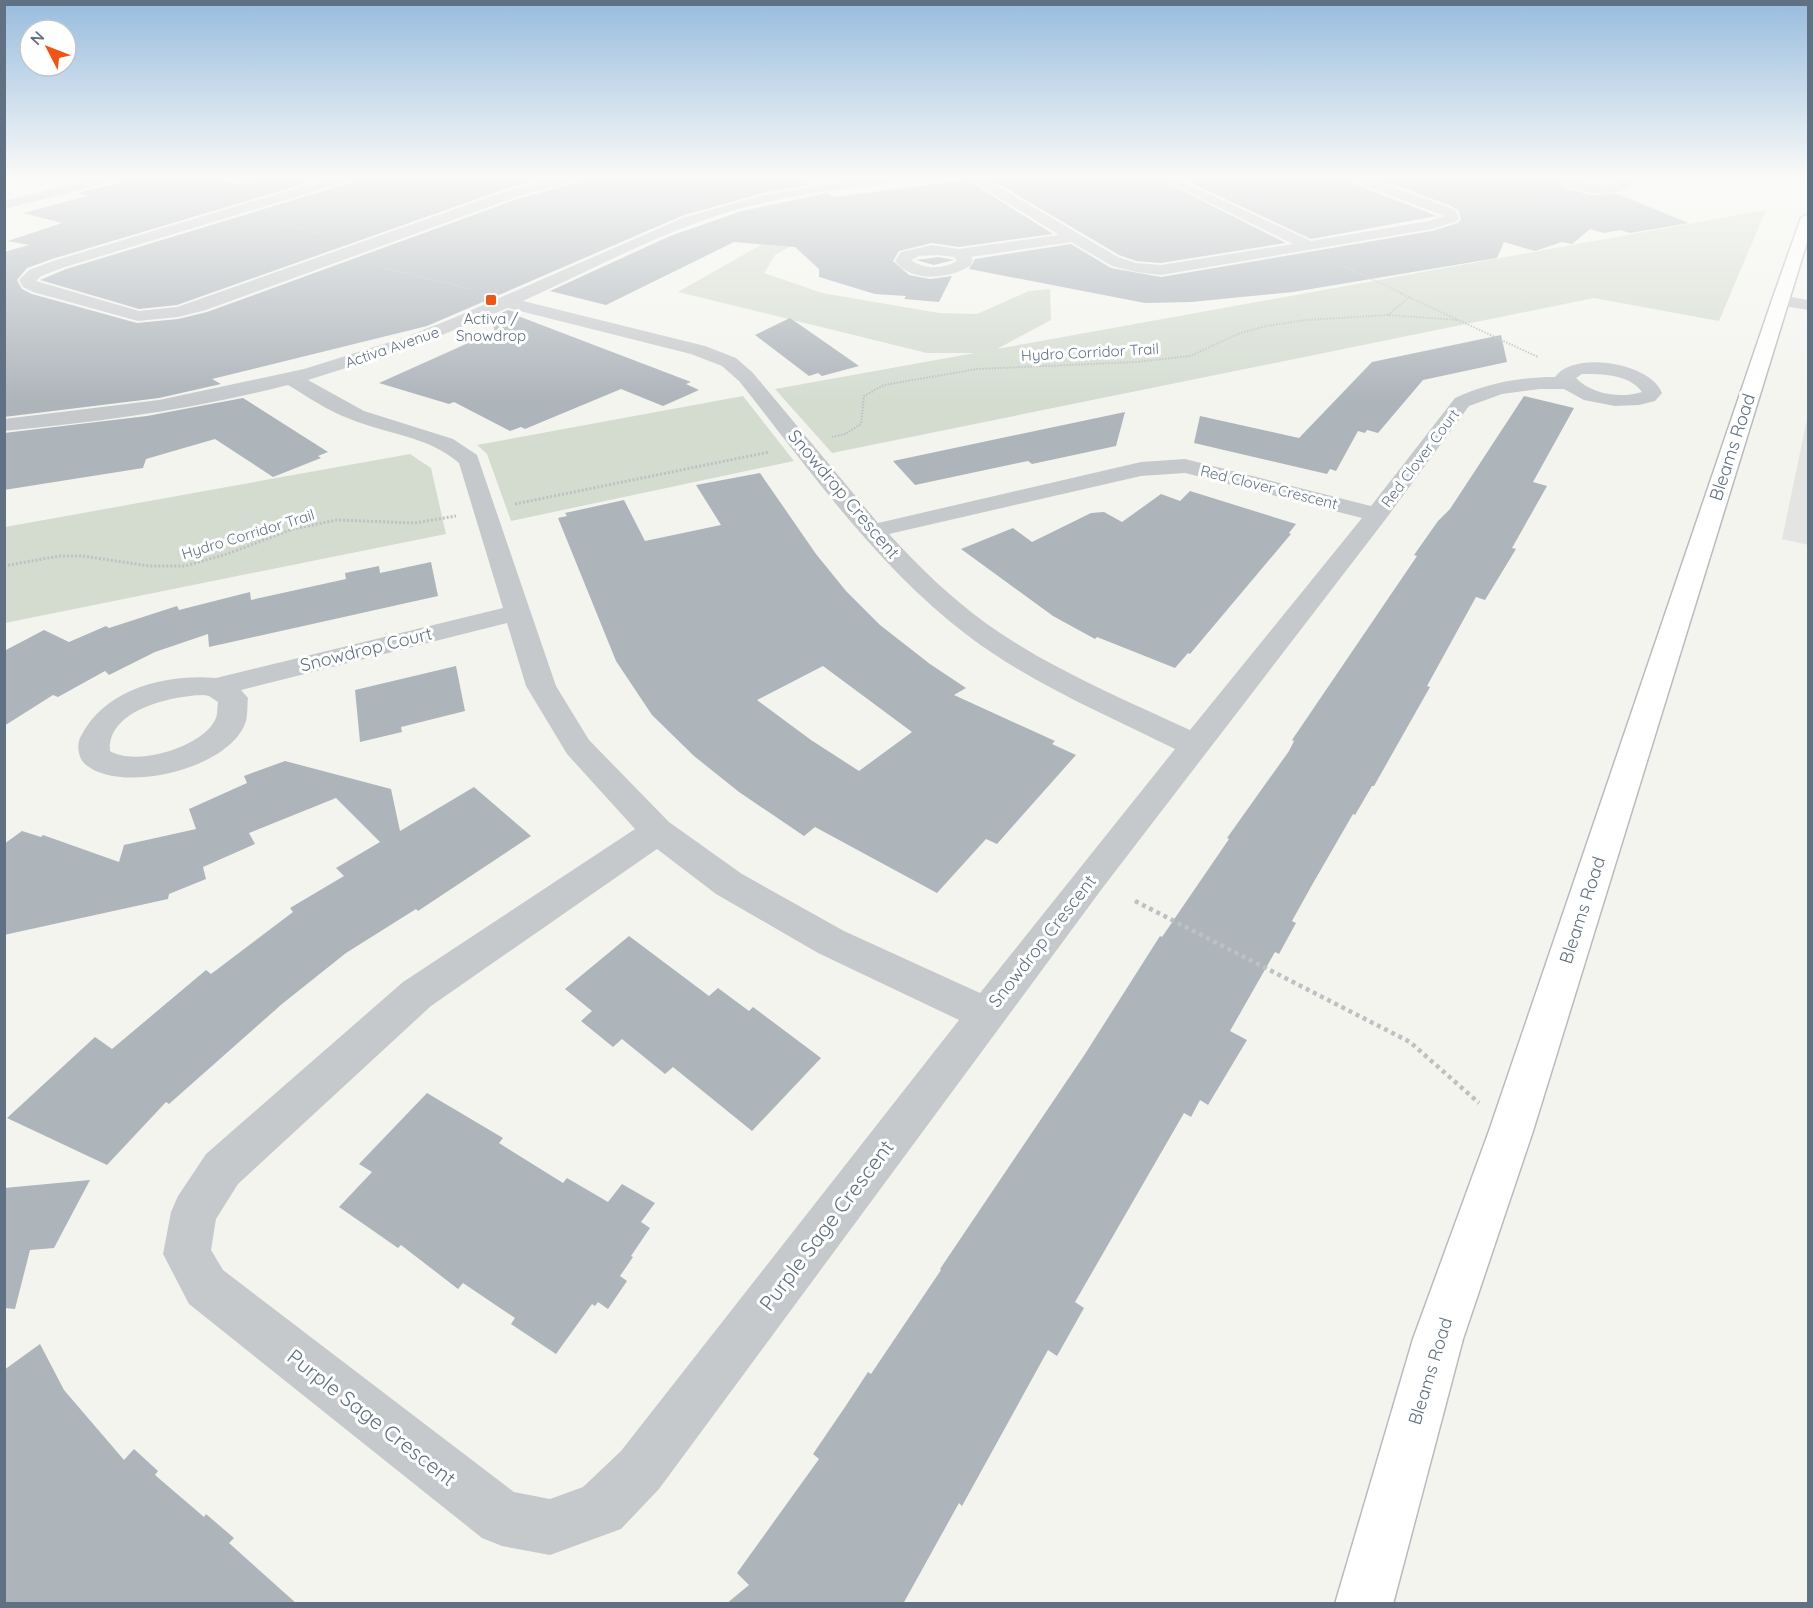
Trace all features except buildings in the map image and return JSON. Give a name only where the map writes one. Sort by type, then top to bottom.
[{"type":"main road","name":"Bleams Road","points":[[1364,1604],[1438,1339],[1794,302],[1803,252]]},
{"type":"street","points":[[99,252],[35,273],[27,280],[29,284],[39,288],[138,316],[178,312],[347,252]]},
{"type":"street","name":"Activa Avenue","points":[[4,425],[86,418],[207,399],[292,379],[408,342],[506,302],[617,252]]},
{"type":"street","points":[[959,254],[972,252]]},
{"type":"street","points":[[1099,252],[1112,260],[1148,270],[1161,270],[1264,252]]},
{"type":"street","name":"Snowdrop Crescent","points":[[292,379],[358,415],[460,451],[469,460],[541,686],[578,747],[657,831],[729,884],[831,942],[986,1014],[1194,746],[1092,696],[1011,651],[951,609],[891,553],[746,376],[729,362],[698,350],[506,302]]},
{"type":"street","name":"Red Clover Court","points":[[1377,515],[1462,402],[1477,394],[1531,382],[1568,383]]},
{"type":"street","name":"Red Clover Crescent","points":[[873,531],[1142,469],[1166,466],[1185,466],[1377,515]]},
{"type":"street","points":[[1194,746],[1377,515]]},
{"type":"street","name":"Snowdrop Court","points":[[216,687],[516,613]]},
{"type":"street","name":"Purple Sage Crescent","points":[[657,831],[417,994],[222,1169],[194,1212],[187,1254],[206,1287],[502,1518],[550,1527],[601,1509],[640,1470],[986,1014]]},
{"type":"path","points":[[1318,252],[1539,358]]},
{"type":"path","points":[[377,266],[470,289]]},
{"type":"path","points":[[1388,315],[1409,297]]},
{"type":"path","points":[[1388,315],[1458,320]]},
{"type":"path","name":"Hydro Corridor Trail","points":[[831,437],[845,434],[861,424],[864,396],[884,385],[977,369],[1136,362],[1190,356],[1238,334],[1266,326],[1306,320],[1388,315]]},
{"type":"path","points":[[513,505],[777,450]]},
{"type":"path","name":"Hydro Corridor Trail","points":[[4,566],[59,556],[83,556],[149,566],[185,566],[227,554],[293,529],[337,520],[416,523],[463,514]]},
{"type":"path","points":[[1135,901],[1410,1042],[1511,1131]]},
{"type":"shaded area","points":[[748,252],[780,252],[775,255],[764,273],[822,293],[939,313],[977,314],[1029,291],[1050,289],[1051,320],[997,349],[1533,252],[1748,252],[1719,321],[1594,298],[832,453],[775,389],[975,353],[927,353],[678,292]]},
{"type":"shaded area","points":[[743,396],[794,461],[511,521],[487,454],[477,445]]},
{"type":"shaded area","points":[[1808,414],[1808,545],[1782,539]]},
{"type":"shaded area","points":[[410,454],[431,468],[446,534],[5,623],[5,527]]},
{"type":"place","name":"Activa / Snowdrop","points":[[491,300]]}]
